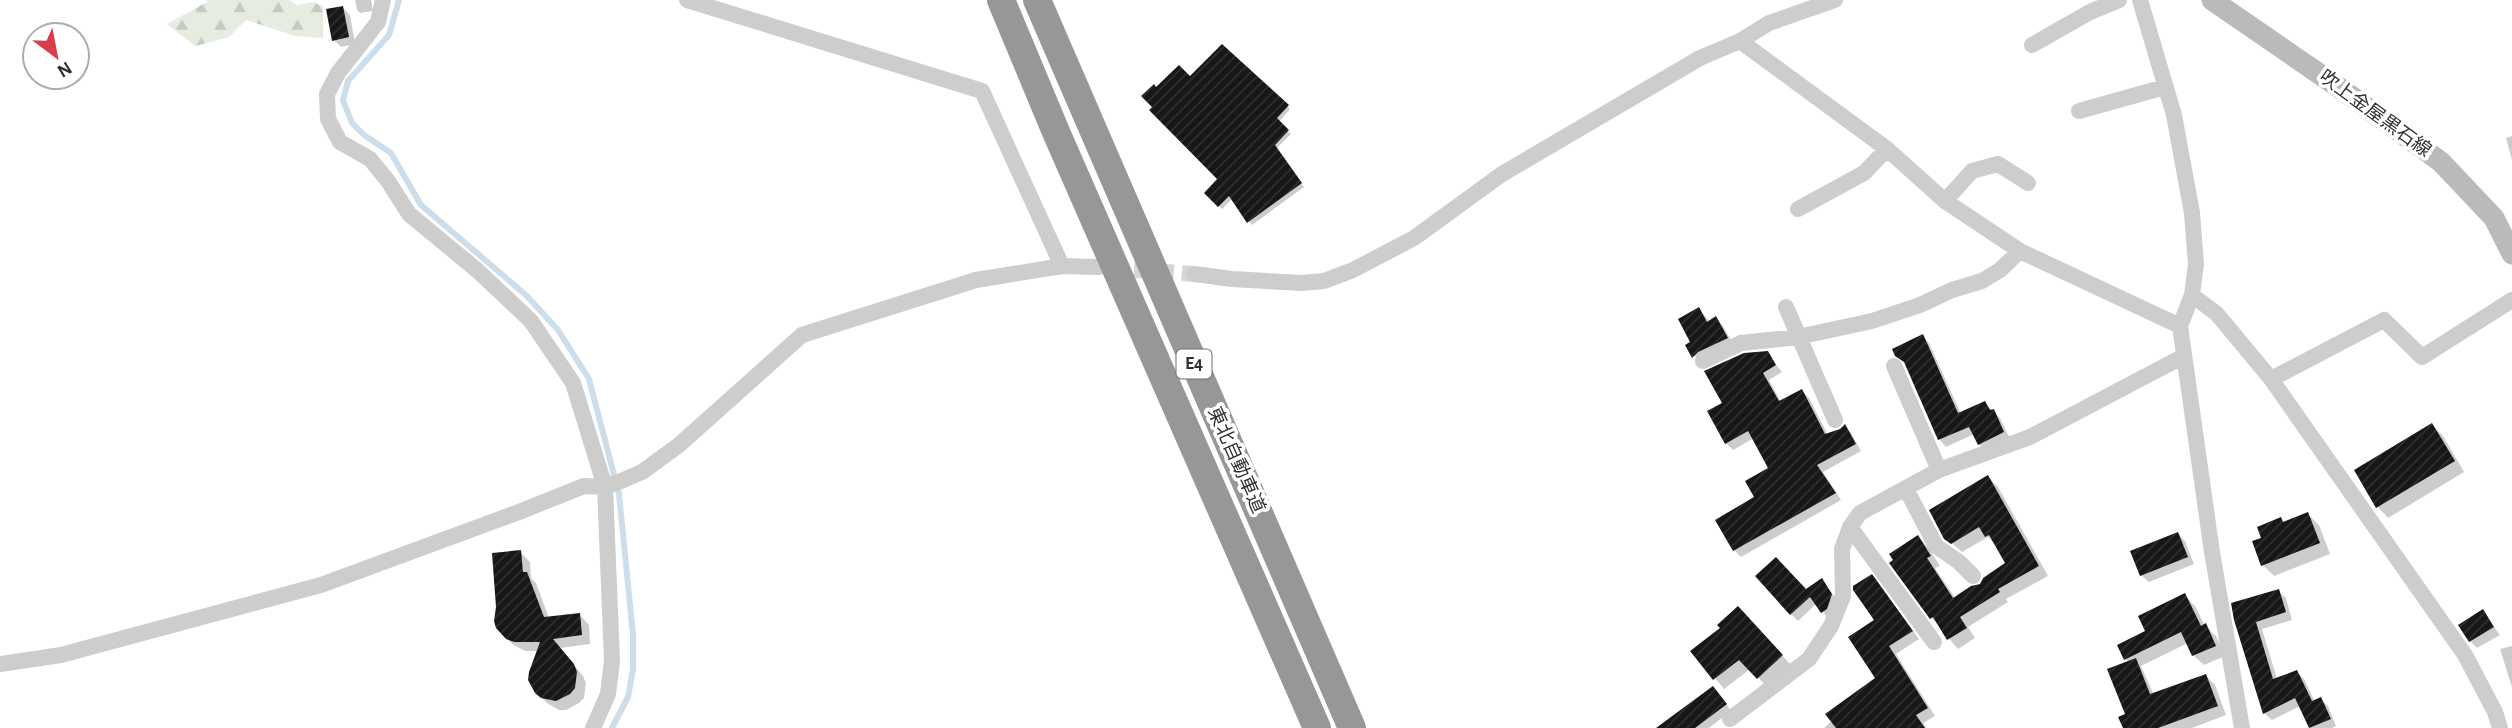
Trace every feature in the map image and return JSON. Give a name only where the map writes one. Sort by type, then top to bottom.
[{"type":"highway","name":"東北自動車道","points":[[1001,0],[1056,132],[1317,728]]},
{"type":"highway","name":"東北自動車道","points":[[1037,0],[1352,728]]},
{"type":"main road","name":"吹上金屋黒石線","points":[[2212,0],[2441,162],[2494,218],[2512,252]]},
{"type":"street","points":[[383,0],[377,22],[338,73],[327,94],[328,119],[340,142],[370,159],[409,214],[478,271],[531,321],[573,383],[612,484],[612,661],[608,694],[593,728]]},
{"type":"street","points":[[687,0],[982,91],[1062,266]]},
{"type":"street","points":[[1194,274],[1301,284],[1324,281],[1353,270],[1414,238],[1502,174],[1700,58],[1740,41],[1769,23],[1835,0]]},
{"type":"street","points":[[2032,45],[2090,12],[2119,0]]},
{"type":"street","points":[[2140,0],[2174,114],[2192,213],[2196,264],[2192,296],[2180,326],[2212,552],[2242,728]]},
{"type":"street","points":[[1740,41],[1887,149],[1945,201],[2020,251],[2180,326]]},
{"type":"street","points":[[2079,111],[2165,86]]},
{"type":"street","points":[[1798,209],[1864,173],[1887,149]]},
{"type":"street","points":[[1945,201],[1972,171],[1998,164],[2028,183]]},
{"type":"street","points":[[1703,360],[1741,343],[1798,337],[1872,321],[1920,305],[1952,289],[1982,281],[2000,270],[2020,251]]},
{"type":"street","points":[[0,664],[61,655],[321,585],[584,486],[612,484],[642,472],[679,445],[802,335],[976,280],[1062,266],[1099,267]]},
{"type":"street","points":[[2192,296],[2217,314],[2270,379],[2465,655],[2495,712],[2500,728]]},
{"type":"street","points":[[2270,379],[2384,320],[2423,357],[2512,300]]},
{"type":"street","points":[[1786,307],[1835,420]]},
{"type":"street","points":[[1730,719],[1809,659],[1830,626],[1843,596],[1842,549],[1850,527],[1860,513],[1939,470],[2030,437],[2184,356]]},
{"type":"street","points":[[1894,366],[1939,470]]},
{"type":"street","points":[[1906,489],[1936,546],[1973,576]]},
{"type":"street","points":[[1850,527],[1934,642]]},
{"type":"green space","points":[[207,0],[289,0],[297,5],[313,2],[323,6],[323,38],[295,36],[246,20],[229,37],[195,46],[167,24]]},
{"type":"building","points":[[343,6],[349,37],[332,41],[326,9]]},
{"type":"building","points":[[1222,44],[1289,105],[1277,118],[1289,130],[1275,145],[1302,183],[1247,223],[1229,196],[1218,207],[1204,193],[1217,179],[1149,110],[1152,107],[1141,96],[1154,84],[1156,87],[1179,65],[1190,76]]},
{"type":"building","points":[[1699,307],[1707,322],[1716,316],[1728,338],[1698,352],[1692,358],[1685,345],[1690,342],[1678,319]]},
{"type":"building","points":[[1923,334],[1958,413],[1985,401],[1990,410],[1994,409],[2004,432],[1978,445],[1969,427],[1938,440],[1904,362],[1895,356],[1892,349]]},
{"type":"building","points":[[1768,351],[1776,365],[1763,373],[1779,401],[1802,389],[1825,434],[1840,429],[1845,424],[1856,444],[1817,465],[1836,493],[1733,551],[1715,520],[1754,497],[1745,481],[1768,468],[1748,431],[1725,444],[1707,411],[1722,403],[1704,371],[1744,353]]},
{"type":"building","points":[[2432,423],[2455,461],[2376,508],[2354,470]]},
{"type":"building","points":[[1988,475],[2039,566],[1998,589],[2000,592],[1960,617],[1967,628],[1947,640],[1933,617],[1930,619],[1889,563],[1893,560],[1889,554],[1918,535],[1931,556],[1927,558],[1953,598],[1971,586],[1980,584],[1983,578],[2005,563],[1989,535],[1985,537],[1979,527],[1951,544],[1944,539],[1929,510]]},
{"type":"building","points":[[2308,512],[2320,543],[2261,566],[2252,541],[2261,538],[2257,527],[2281,517],[2283,522]]},
{"type":"building","points":[[2178,532],[2188,557],[2140,576],[2130,551]]},
{"type":"building","points":[[521,550],[523,572],[527,572],[544,617],[580,613],[582,635],[553,639],[574,664],[577,672],[575,688],[570,694],[556,701],[541,698],[528,680],[540,642],[514,642],[506,639],[496,628],[494,621],[496,607],[492,553]]},
{"type":"building","points":[[1776,557],[1806,589],[1822,578],[1832,594],[1827,609],[1821,613],[1810,597],[1790,615],[1755,576]]},
{"type":"building","points":[[1872,574],[1913,631],[1889,646],[1928,708],[1916,715],[1925,728],[1836,728],[1825,714],[1875,678],[1848,637],[1874,620],[1853,590],[1853,586]]},
{"type":"building","points":[[2279,589],[2286,612],[2256,622],[2273,679],[2297,670],[2312,701],[2321,697],[2331,719],[2309,728],[2295,698],[2263,714],[2234,620],[2231,603]]},
{"type":"building","points":[[2185,593],[2201,626],[2206,623],[2216,646],[2192,656],[2181,632],[2124,660],[2117,645],[2145,631],[2138,616]]},
{"type":"building","points":[[1738,606],[1783,655],[1757,679],[1739,660],[1713,680],[1690,651],[1720,628],[1717,625]]},
{"type":"building","points":[[2483,609],[2494,627],[2469,642],[2458,625]]},
{"type":"building","points":[[2136,658],[2150,694],[2206,674],[2218,706],[2158,728],[2123,728],[2118,717],[2125,714],[2107,669]]},
{"type":"building","points":[[1713,686],[1727,704],[1695,728],[1656,728]]},
{"type":"waterway","points":[[399,0],[389,35],[348,81],[343,100],[352,123],[364,135],[391,153],[421,205],[527,296],[558,330],[589,379],[619,494],[633,635],[633,669],[628,697],[612,728]]},
{"type":"tunnel","points":[[1110,268],[1194,274]]}]
